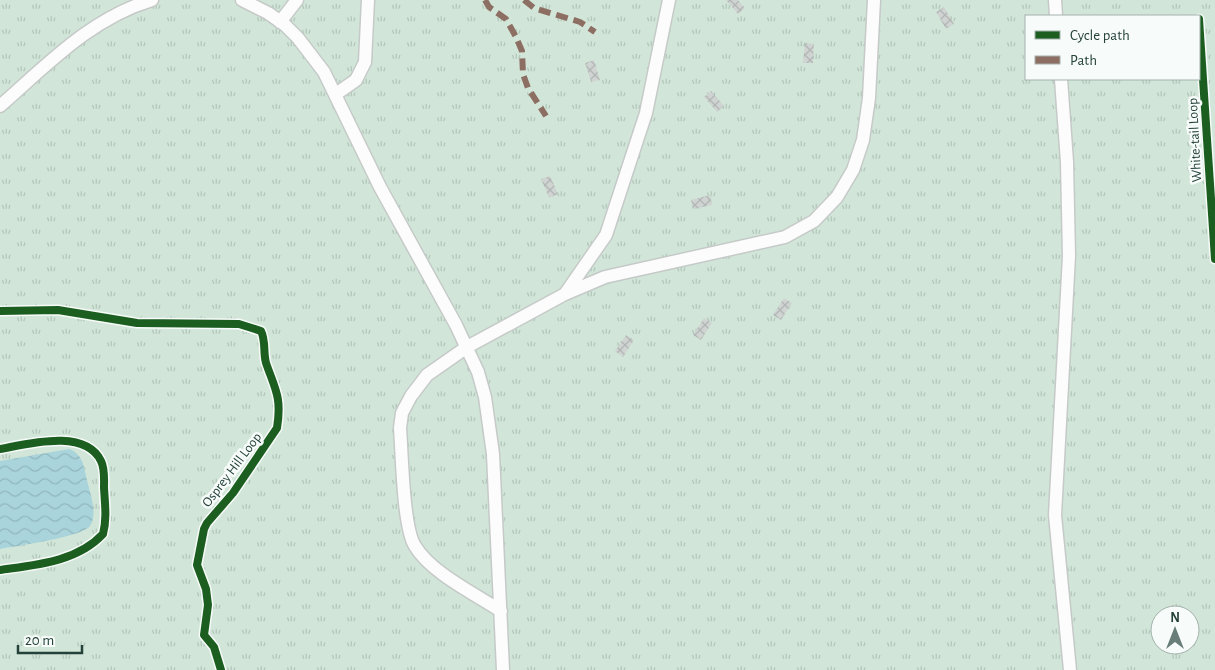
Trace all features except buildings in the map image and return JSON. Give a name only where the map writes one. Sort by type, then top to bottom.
[{"type":"lane","points":[[0,106],[90,29],[109,17],[152,0]]},
{"type":"lane","points":[[242,0],[253,4],[280,22],[311,52],[336,94],[380,187],[467,347],[478,372],[490,424],[496,486],[503,670]]},
{"type":"lane","points":[[280,22],[297,0]]},
{"type":"lane","points":[[336,94],[356,80],[365,62],[368,0]]},
{"type":"lane","points":[[565,294],[606,235],[646,114],[669,0]]},
{"type":"lane","points":[[501,611],[449,578],[414,546],[408,525],[400,428],[402,414],[411,396],[427,375],[467,347],[565,294],[605,277],[785,237],[814,221],[837,197],[853,170],[863,140],[869,98],[874,0]]},
{"type":"lane","points":[[1055,0],[1056,15]]},
{"type":"lane","points":[[1060,80],[1068,191],[1070,256],[1055,515],[1070,670]]},
{"type":"green space","points":[[0,0],[1215,0],[1215,670],[0,670]]},
{"type":"water","points":[[69,449],[77,454],[84,466],[93,510],[90,526],[75,534],[0,549],[0,461]]},
{"type":"marked path","points":[[485,0],[489,7],[506,19],[516,37],[522,51],[523,74],[528,88],[546,116]]},
{"type":"marked path","points":[[524,0],[534,8],[580,22],[595,32]]},
{"type":"cycle path","name":"White-tail Loop","points":[[1200,34],[1215,259]]},
{"type":"cycle path","name":"Osprey Hill Loop","points":[[0,311],[58,310],[137,323],[239,324],[261,331],[266,363],[278,401],[277,428],[233,493],[207,523],[204,529],[197,565],[206,589],[208,605],[204,635],[214,647],[221,670]]},
{"type":"cycle path","points":[[0,449],[55,441],[69,441],[82,444],[93,451],[101,461],[104,474],[105,511],[103,534],[81,551],[55,561],[0,570]]}]
